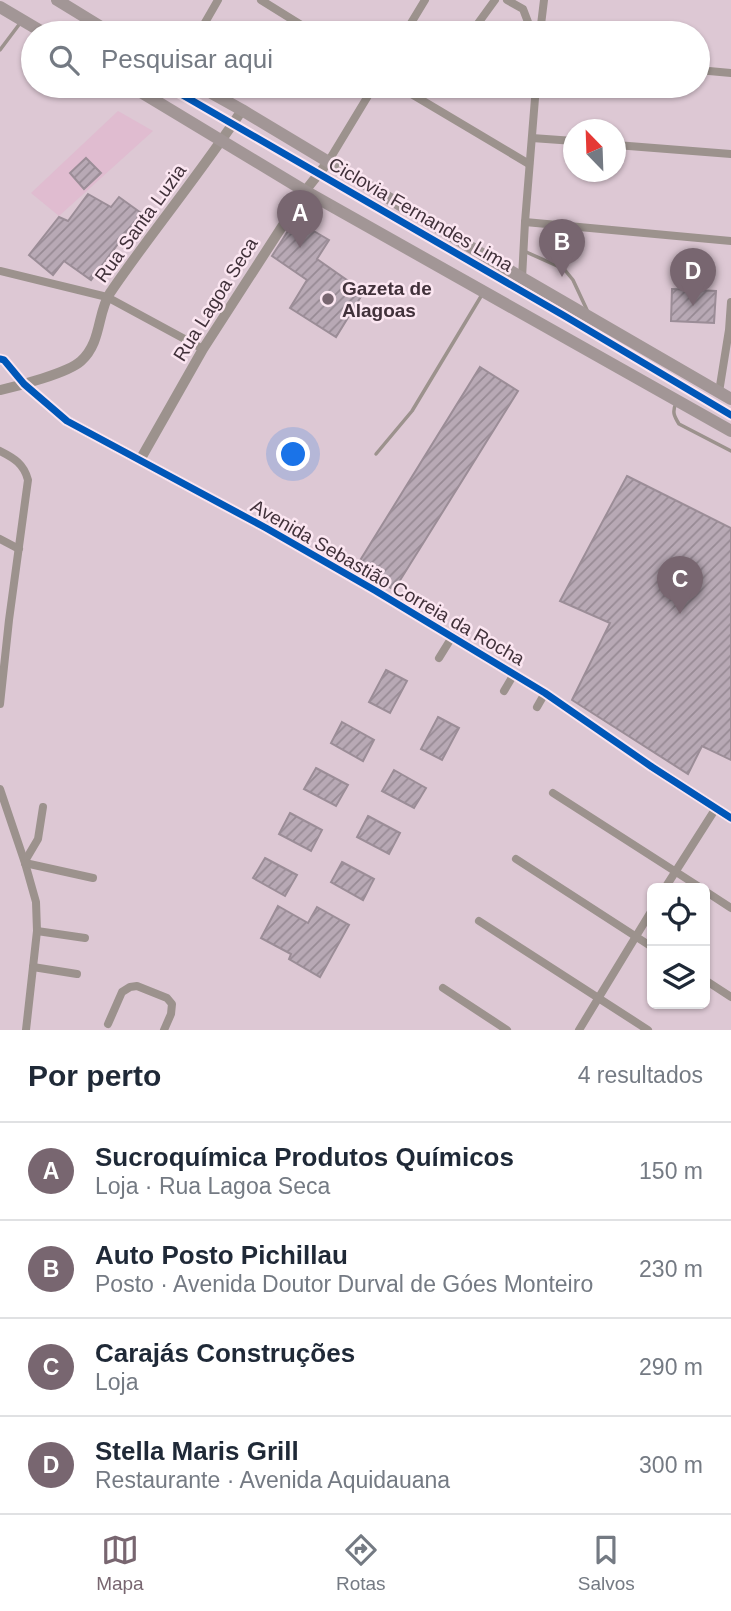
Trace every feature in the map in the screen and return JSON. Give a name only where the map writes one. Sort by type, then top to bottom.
[{"type":"highway","points":[[57,0],[91,21]]},
{"type":"highway","points":[[1,11],[22,20]]},
{"type":"highway","points":[[151,98],[306,191],[731,431]]},
{"type":"highway","points":[[220,98],[725,396]]},
{"type":"street","points":[[206,21],[218,0]]},
{"type":"street","points":[[261,0],[295,21]]},
{"type":"street","points":[[412,21],[425,0]]},
{"type":"street","points":[[480,21],[495,0]]},
{"type":"street","points":[[507,0],[523,9],[528,21]]},
{"type":"street","points":[[541,21],[542,1]]},
{"type":"street","points":[[710,71],[731,73]]},
{"type":"street","points":[[328,162],[367,98]]},
{"type":"street","points":[[418,98],[529,164]]},
{"type":"street","points":[[523,278],[535,98]]},
{"type":"street","name":"Rua Santa Luzia","points":[[0,390],[75,366],[83,360],[96,338],[107,297],[242,110]]},
{"type":"street","points":[[532,138],[563,140]]},
{"type":"street","points":[[626,146],[731,154]]},
{"type":"street","name":"Rua Lagoa Seca","points":[[140,460],[203,349],[306,191],[328,162]]},
{"type":"street","points":[[525,222],[731,241]]},
{"type":"street","points":[[0,271],[107,297],[203,349]]},
{"type":"street","points":[[725,396],[722,378],[730,330],[731,302]]},
{"type":"street","name":"Avenida Sebastião Correia da Rocha","points":[[0,359],[67,421],[266,528],[376,591],[545,693],[652,768],[731,818]]},
{"type":"street","points":[[0,451],[19,462],[26,471],[28,480],[19,549],[4,618],[0,704]]},
{"type":"street","points":[[0,540],[19,549]]},
{"type":"street","points":[[439,658],[452,637]]},
{"type":"street","points":[[504,691],[514,674]]},
{"type":"street","points":[[537,707],[545,693]]},
{"type":"street","points":[[0,789],[36,902],[37,931],[26,1030]]},
{"type":"street","points":[[553,793],[692,883]]},
{"type":"street","points":[[25,862],[38,839],[43,807]]},
{"type":"street","points":[[668,883],[716,808]]},
{"type":"street","points":[[516,859],[651,946]]},
{"type":"street","points":[[25,862],[93,878]]},
{"type":"street","points":[[710,894],[731,908]]},
{"type":"street","points":[[579,1030],[647,918]]},
{"type":"street","points":[[479,921],[649,1030]]},
{"type":"street","points":[[37,931],[85,937]]},
{"type":"street","points":[[33,967],[77,974]]},
{"type":"street","points":[[710,983],[731,997]]},
{"type":"street","points":[[108,1024],[122,992],[130,986],[137,986],[167,998],[172,1004],[164,1030]]},
{"type":"street","points":[[443,988],[507,1030]]},
{"type":"lane","points":[[0,50],[21,21]]},
{"type":"lane","points":[[524,250],[564,269],[573,281],[590,318]]},
{"type":"lane","points":[[376,454],[412,411],[484,292]]},
{"type":"lane","points":[[722,378],[731,383]]},
{"type":"lane","points":[[677,401],[674,416],[679,424],[731,451]]},
{"type":"shaded area","points":[[118,111],[153,131],[59,216],[31,193]]},
{"type":"building","points":[[86,158],[101,173],[84,189],[70,173]]},
{"type":"building","points":[[88,194],[111,207],[119,197],[141,213],[91,280],[64,261],[53,275],[29,255],[59,217],[68,221]]},
{"type":"building","name":"Gazeta de Alagoas","points":[[295,220],[329,240],[317,259],[365,290],[336,337],[290,308],[307,280],[272,256]]},
{"type":"building","points":[[672,289],[716,291],[714,323],[671,321]]},
{"type":"building","points":[[480,367],[518,391],[394,590],[356,567]]},
{"type":"building","points":[[627,476],[731,528],[731,760],[702,746],[688,774],[572,700],[610,623],[560,601]]},
{"type":"building","points":[[386,670],[407,681],[390,713],[369,702]]},
{"type":"building","points":[[438,717],[459,728],[442,760],[421,749]]},
{"type":"building","points":[[342,722],[374,740],[363,761],[331,743]]},
{"type":"building","points":[[316,768],[348,785],[336,806],[304,789]]},
{"type":"building","points":[[394,770],[426,788],[414,808],[382,791]]},
{"type":"building","points":[[290,813],[322,830],[311,851],[279,834]]},
{"type":"building","points":[[368,816],[400,833],[389,854],[357,837]]},
{"type":"building","points":[[265,858],[297,875],[285,896],[253,878]]},
{"type":"building","points":[[342,862],[374,879],[363,900],[331,882]]},
{"type":"building","points":[[278,906],[308,923],[317,907],[349,925],[320,977],[289,959],[291,954],[261,938]]},
{"type":"cycle path","name":"Ciclovia Fernandes Lima","points":[[188,98],[731,415]]},
{"type":"cycle path","points":[[0,359],[67,421],[266,528],[376,591],[545,693],[731,818]]},
{"type":"place","name":"Sucroquímica Produtos Químicos","points":[[300,248]]},
{"type":"place","name":"Auto Posto Pichillau","points":[[562,277]]},
{"type":"place","name":"Gazeta de Alagoas","points":[[328,299]]},
{"type":"place","name":"Stella Maris Grill","points":[[693,306]]},
{"type":"place","name":"Carajás Construções","points":[[680,614]]}]
